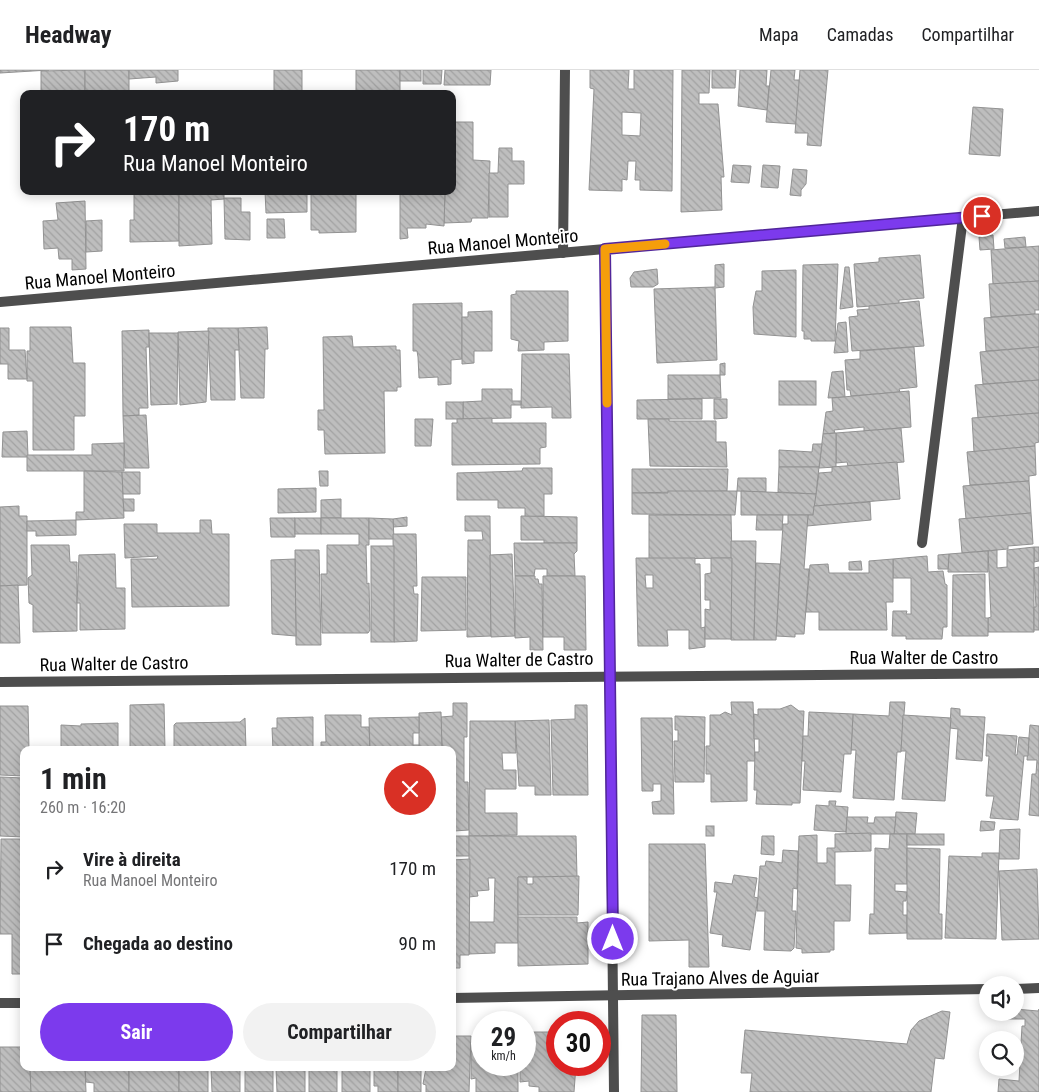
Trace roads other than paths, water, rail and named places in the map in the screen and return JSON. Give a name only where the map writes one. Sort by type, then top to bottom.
[{"type":"street","points":[[563,253],[565,70]]},
{"type":"street","name":"Rua Manoel Monteiro","points":[[0,302],[1039,211]]},
{"type":"street","points":[[922,543],[963,217]]},
{"type":"street","points":[[605,249],[614,1092]]},
{"type":"street","name":"Rua Walter de Castro","points":[[0,682],[1039,673]]},
{"type":"street","points":[[1024,989],[1039,988]]},
{"type":"street","name":"Rua Trajano Alves de Aguiar","points":[[456,998],[979,989]]},
{"type":"street","points":[[0,1003],[20,1003]]}]
